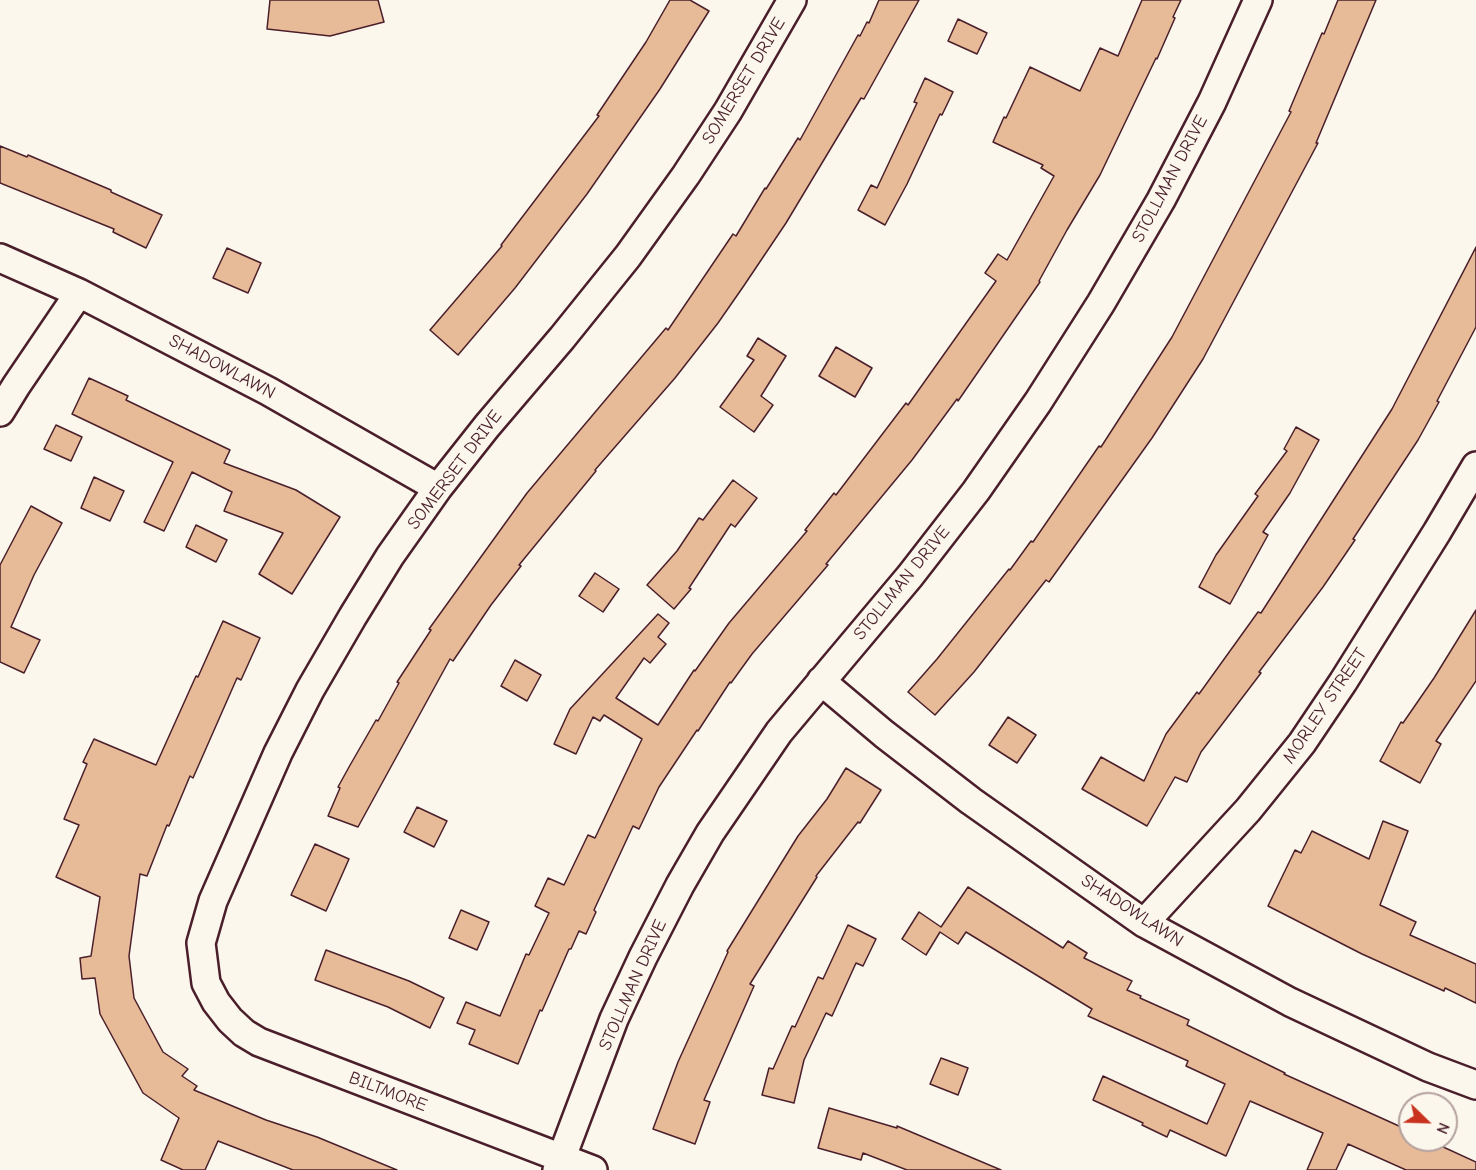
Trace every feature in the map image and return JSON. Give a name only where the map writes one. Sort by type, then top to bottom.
[{"type":"street","name":"SOMERSET DRIVE","points":[[207,983],[201,943],[213,901],[278,753],[310,690],[353,616],[390,556],[438,488],[628,256],[686,175],[728,111],[792,0]]},
{"type":"street","name":"STOLLMAN DRIVE","points":[[559,1164],[614,1019],[642,957],[680,885],[744,782],[779,732],[910,576],[976,491],[1038,402],[1101,303],[1161,200],[1212,102],[1258,0]]},
{"type":"street","name":"SHADOWLAWN","points":[[0,258],[79,293],[268,391],[438,488]]},
{"type":"street","points":[[0,412],[79,293]]},
{"type":"street","name":"MORLEY STREET","points":[[1144,923],[1248,810],[1302,743],[1419,562],[1476,466]]},
{"type":"street","name":"SHADOWLAWN","points":[[821,681],[884,734],[971,801],[1144,923],[1290,1002],[1428,1066],[1476,1085]]},
{"type":"street","name":"BILTMORE","points":[[207,983],[216,1002],[230,1020],[244,1033],[259,1042],[559,1164],[593,1170]]},
{"type":"building","points":[[270,0],[378,0],[384,22],[330,36],[267,29]]},
{"type":"building","points":[[670,0],[690,0],[709,11],[660,89],[587,194],[515,288],[458,355],[430,330],[502,246],[599,116],[597,115],[646,42]]},
{"type":"building","points":[[879,0],[919,0],[864,99],[861,98],[786,223],[743,287],[675,378],[595,470],[519,565],[521,566],[453,661],[450,659],[358,827],[328,816],[340,788],[338,787],[376,720],[378,721],[399,683],[397,682],[431,630],[429,629],[527,493],[666,328],[668,330],[733,234],[736,236],[798,138],[800,140],[858,35],[860,36],[867,22],[869,23]]},
{"type":"building","points":[[1142,0],[1181,0],[1157,59],[1100,175],[1067,230],[1040,282],[958,401],[957,399],[912,460],[826,564],[828,565],[752,654],[697,730],[659,787],[639,829],[633,826],[594,910],[596,912],[586,934],[579,931],[569,949],[518,1064],[469,1044],[475,1030],[457,1023],[466,1002],[500,1016],[526,954],[529,955],[549,913],[535,906],[548,878],[564,885],[588,835],[595,838],[642,739],[604,715],[600,721],[593,717],[576,754],[554,744],[570,709],[658,614],[669,623],[658,637],[666,644],[650,663],[644,658],[616,698],[658,725],[694,670],[729,623],[807,531],[805,530],[834,493],[836,495],[906,403],[908,405],[996,281],[985,273],[998,254],[1007,260],[1054,176],[1041,168],[1043,165],[993,142],[1030,67],[1080,91],[1100,48],[1118,56]]},
{"type":"building","points":[[1338,0],[1376,0],[1316,143],[1318,143],[1203,359],[1152,438],[1049,582],[1046,580],[974,672],[935,715],[908,692],[1010,570],[1031,541],[1033,542],[1099,446],[1101,447],[1172,337],[1291,112],[1289,111]]},
{"type":"building","points":[[958,19],[987,33],[977,54],[948,41]]},
{"type":"building","points":[[925,78],[953,92],[885,225],[858,210],[871,185],[877,188],[917,103],[914,102]]},
{"type":"building","points":[[0,146],[27,157],[28,155],[111,190],[162,215],[146,248],[113,232],[114,229],[0,183]]},
{"type":"building","points":[[1476,247],[1476,327],[1437,401],[1439,402],[1418,440],[1353,539],[1355,540],[1259,672],[1261,673],[1201,752],[1187,782],[1175,777],[1147,826],[1082,789],[1101,757],[1144,781],[1166,734],[1197,692],[1199,694],[1258,612],[1261,613],[1392,409]]},
{"type":"building","points":[[227,248],[261,263],[248,293],[213,278]]},
{"type":"building","points":[[758,338],[786,356],[761,396],[773,405],[754,432],[720,407],[754,360],[747,356]]},
{"type":"building","points":[[836,347],[872,368],[855,397],[819,376]]},
{"type":"building","points":[[89,378],[128,396],[126,400],[230,450],[224,463],[296,490],[340,517],[292,594],[259,574],[283,533],[224,511],[232,492],[192,472],[164,531],[144,522],[173,462],[72,414]]},
{"type":"building","points":[[56,425],[82,437],[71,461],[44,449]]},
{"type":"building","points":[[1296,427],[1319,440],[1290,493],[1263,532],[1268,535],[1230,604],[1199,587],[1216,555],[1258,496],[1255,494],[1287,451],[1284,449]]},
{"type":"building","points":[[94,477],[124,491],[110,521],[81,508]]},
{"type":"building","points":[[733,480],[757,498],[735,527],[731,524],[689,588],[691,589],[674,609],[647,585],[677,551],[699,518],[703,520]]},
{"type":"building","points":[[31,506],[62,523],[34,575],[11,627],[40,640],[24,673],[0,662],[0,565]]},
{"type":"building","points":[[196,525],[227,540],[216,562],[186,547]]},
{"type":"building","points":[[595,573],[619,589],[603,612],[579,596]]},
{"type":"building","points":[[1476,610],[1476,681],[1436,741],[1441,744],[1420,783],[1380,761],[1401,722],[1403,723],[1434,678]]},
{"type":"building","points":[[223,621],[260,638],[241,680],[237,678],[193,778],[190,776],[147,876],[140,874],[129,956],[134,998],[163,1052],[188,1069],[182,1076],[197,1086],[194,1090],[397,1170],[293,1170],[218,1141],[205,1170],[183,1170],[161,1160],[179,1118],[143,1093],[100,1014],[95,978],[82,979],[80,958],[91,956],[100,897],[56,877],[79,825],[64,819],[87,764],[83,762],[94,739],[156,765]]},
{"type":"building","points":[[515,660],[541,675],[527,701],[501,686]]},
{"type":"building","points":[[1008,717],[1036,735],[1017,763],[989,745]]},
{"type":"building","points":[[846,768],[881,790],[860,823],[858,822],[816,876],[750,984],[754,986],[704,1100],[710,1102],[695,1144],[653,1129],[678,1062],[727,951],[798,836],[827,799]]},
{"type":"building","points":[[417,807],[447,821],[434,847],[404,832]]},
{"type":"building","points":[[1383,821],[1408,831],[1380,905],[1416,922],[1410,935],[1476,964],[1476,1003],[1362,954],[1268,906],[1295,850],[1301,853],[1312,831],[1369,859]]},
{"type":"building","points":[[315,844],[349,859],[326,911],[291,895]]},
{"type":"building","points":[[968,887],[1063,948],[1068,941],[1087,953],[1084,958],[1132,981],[1127,990],[1189,1020],[1187,1025],[1284,1074],[1398,1126],[1398,1152],[1454,1152],[1476,1162],[1476,1170],[1406,1170],[1348,1144],[1336,1170],[1307,1170],[1323,1133],[1250,1101],[1226,1156],[1170,1130],[1167,1137],[1093,1100],[1103,1076],[1207,1124],[1225,1084],[1186,1066],[1188,1061],[1088,1016],[1092,1009],[966,932],[958,944],[940,932],[926,955],[902,939],[919,912],[941,927]]},
{"type":"building","points":[[461,910],[489,922],[477,950],[449,938]]},
{"type":"building","points":[[848,925],[876,939],[863,966],[856,963],[832,1016],[826,1013],[804,1060],[794,1103],[762,1095],[769,1068],[773,1069],[792,1026],[795,1027],[818,977],[823,979]]},
{"type":"building","points":[[326,950],[409,981],[444,998],[430,1028],[388,1007],[315,980]]},
{"type":"building","points":[[941,1058],[968,1068],[958,1095],[930,1084]]},
{"type":"building","points":[[829,1108],[897,1128],[897,1126],[1001,1170],[907,1170],[863,1153],[861,1160],[818,1148]]}]
